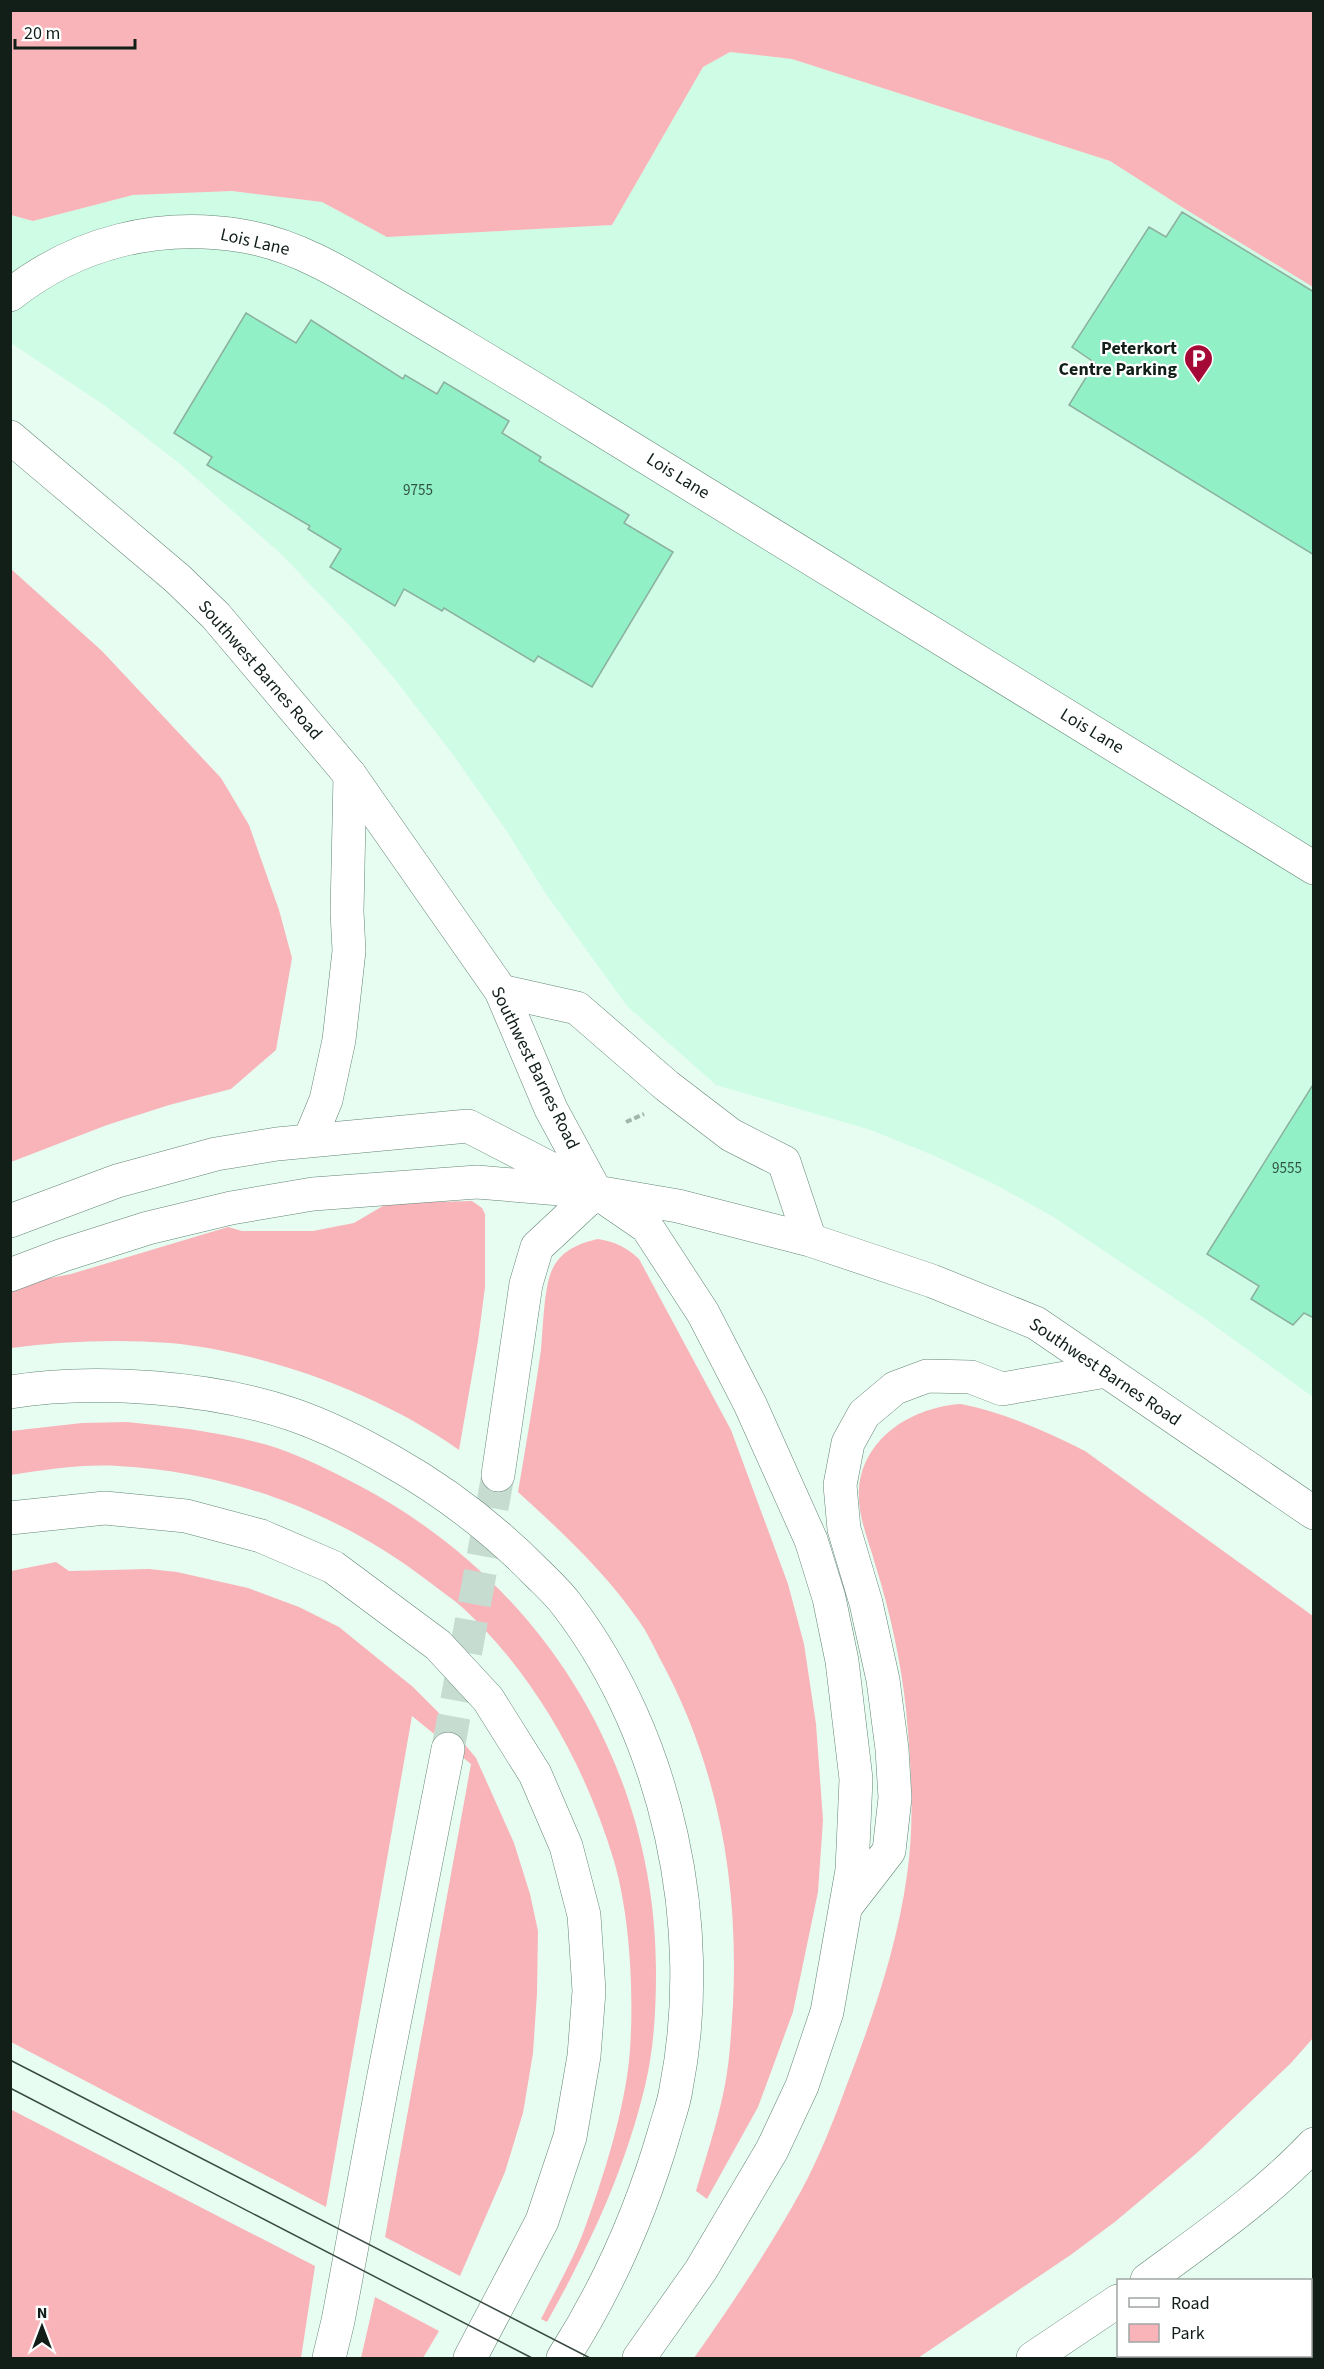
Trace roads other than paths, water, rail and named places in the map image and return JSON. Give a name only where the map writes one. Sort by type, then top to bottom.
[{"type":"main road","name":"Lois Lane","points":[[10,295],[48,270],[97,247],[132,236],[167,231],[205,231],[246,236],[314,258],[529,385],[1314,868]]},
{"type":"main road","name":"Southwest Barnes Road","points":[[10,437],[178,579],[216,616],[350,775],[501,992],[550,1109],[596,1192],[678,1206],[810,1240],[932,1281],[1036,1323],[1314,1514]]},
{"type":"main road","points":[[309,1141],[326,1100],[339,1040],[349,951],[347,912],[350,775]]},
{"type":"main road","points":[[501,992],[577,1008],[667,1086],[732,1135],[784,1162],[810,1240]]},
{"type":"main road","points":[[10,1221],[117,1181],[216,1154],[309,1141],[468,1125],[596,1192],[647,1227],[693,1296],[750,1404],[811,1540],[829,1598],[842,1661],[856,1779],[852,1869],[827,2012],[802,2086],[772,2150],[701,2270],[639,2358]]},
{"type":"main road","points":[[10,1275],[63,1255],[148,1228],[231,1208],[313,1194],[477,1182],[596,1192]]},
{"type":"main road","points":[[498,1475],[526,1284],[537,1247],[596,1192]]},
{"type":"main road","points":[[846,1908],[889,1851],[895,1798],[892,1749],[883,1680],[866,1603],[844,1529],[840,1485],[848,1443],[864,1414],[895,1388],[927,1376],[971,1377],[1002,1389],[1106,1371]]},
{"type":"main road","points":[[10,1392],[117,1385],[191,1393],[226,1398],[291,1414],[352,1438],[416,1475],[468,1510],[520,1556],[566,1603],[600,1653],[634,1720],[659,1788],[678,1863],[686,1942],[685,2014],[676,2089],[657,2159],[631,2226],[583,2327],[563,2358]]},
{"type":"main road","points":[[10,1518],[105,1508],[186,1516],[261,1536],[333,1567],[438,1645],[488,1699],[536,1774],[566,1846],[584,1915],[589,1991],[584,2056],[570,2137],[542,2221],[470,2358]]},
{"type":"main road","points":[[329,2358],[448,1749]]},
{"type":"main road","points":[[1148,2279],[1297,2162],[1314,2144]]},
{"type":"main road","points":[[1033,2358],[1117,2302]]},
{"type":"tunnel","points":[[448,1749],[498,1475]]},
{"type":"tram line","points":[[10,2060],[590,2358]]},
{"type":"tram line","points":[[10,2088],[532,2358]]},
{"type":"place","name":"Peterkort Centre Parking","points":[[1198,384]]}]
